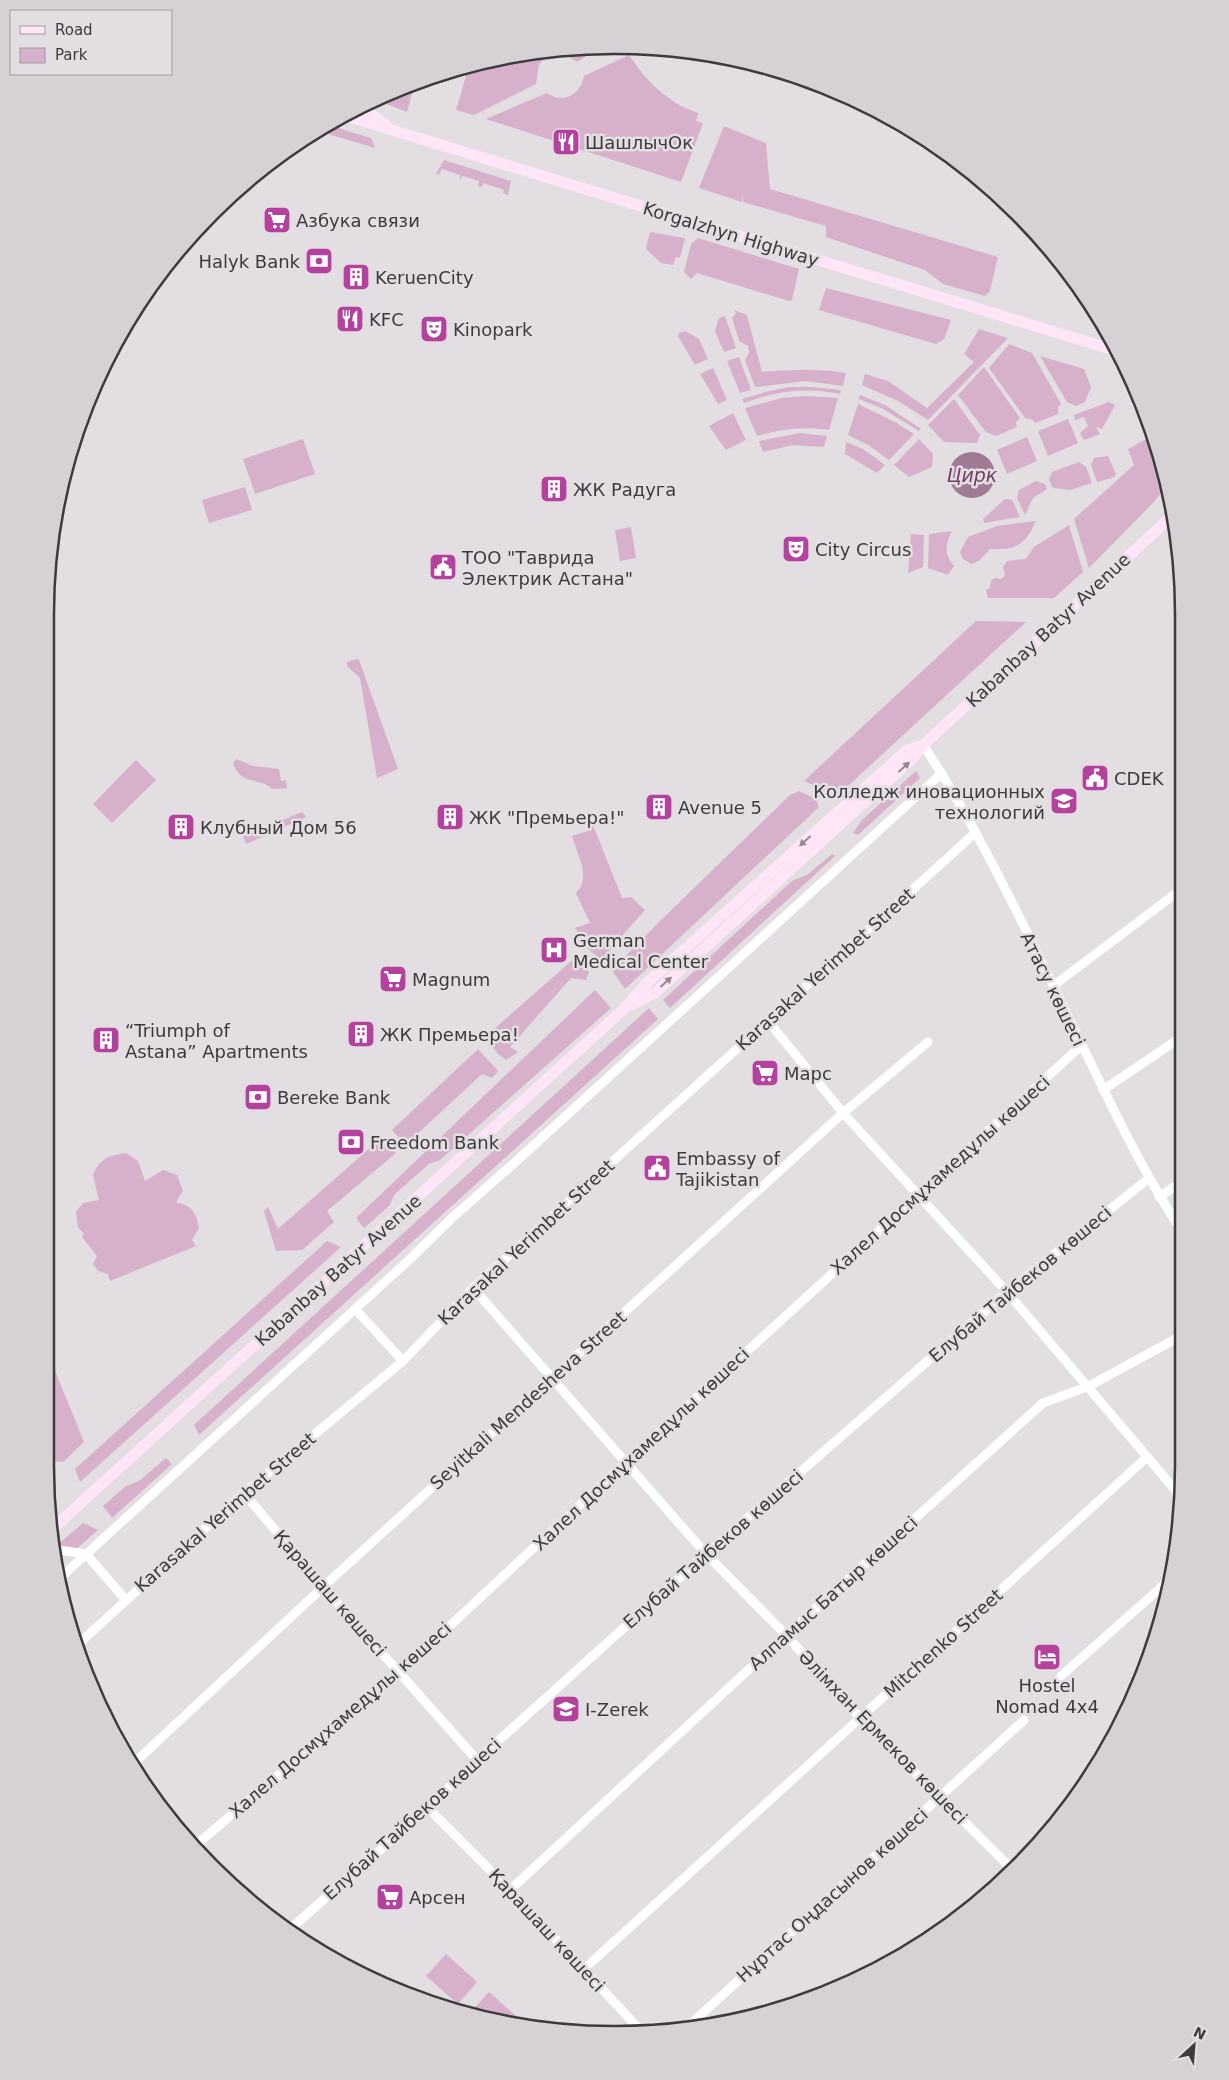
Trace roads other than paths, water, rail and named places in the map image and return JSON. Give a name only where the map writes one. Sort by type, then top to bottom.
[{"type":"main road","points":[[368,111],[395,131]]},
{"type":"main road","name":"Korgalzhyn Highway","points":[[354,118],[1108,348]]},
{"type":"main road","name":"Kabanbay Batyr Avenue","points":[[57,1524],[625,1008],[648,982],[838,810],[907,750],[923,745],[1167,520]]},
{"type":"street","name":"Атасу көшесі","points":[[923,745],[942,773],[975,833],[1054,986],[1081,1046],[1148,1179],[1175,1221]]},
{"type":"street","points":[[65,1574],[453,1217],[942,773]]},
{"type":"street","name":"Karasakal Yerimbet Street","points":[[82,1640],[244,1492],[402,1360],[473,1288],[975,833]]},
{"type":"street","points":[[1054,986],[1175,894]]},
{"type":"street","points":[[768,1020],[843,1113],[1007,1292],[1089,1386],[1146,1458],[1174,1489]]},
{"type":"street","points":[[1103,1090],[1175,1041]]},
{"type":"street","name":"Seyitkali Mendesheva Street","points":[[137,1759],[323,1587],[843,1113],[928,1042]]},
{"type":"street","name":"Халел Досмұхамедұлы көшесі","points":[[200,1842],[399,1673],[624,1463],[1081,1046]]},
{"type":"street","name":"Елубай Тайбеков көшесі","points":[[294,1925],[428,1808],[477,1760],[706,1554],[1007,1292],[1148,1179]]},
{"type":"street","points":[[1159,1197],[1175,1186]]},
{"type":"street","name":"Әлімхан Ермеков көшесі","points":[[473,1288],[553,1378],[624,1463],[706,1554],[786,1635],[860,1718],[1008,1865]]},
{"type":"street","points":[[355,1309],[402,1360]]},
{"type":"street","name":"Алпамыс Батыр көшесі","points":[[510,1890],[786,1635],[1043,1403],[1089,1386],[1175,1339]]},
{"type":"street","name":"Mitchenko Street","points":[[584,1969],[1146,1458]]},
{"type":"street","name":"Қарашаш көшесі","points":[[244,1492],[323,1587],[477,1760]]},
{"type":"street","points":[[61,1550],[86,1554],[125,1599]]},
{"type":"street","points":[[1061,1676],[1161,1587]]},
{"type":"street","name":"Нұртас Оңдасынов көшесі","points":[[695,2020],[1024,1720]]},
{"type":"street","name":"Қарашаш көшесі","points":[[428,1808],[510,1890],[636,2025]]},
{"type":"water","name":"Цирк","points":[[977,452],[989,458],[994,466],[994,484],[989,492],[981,497],[967,498],[955,492],[950,484],[949,470],[955,458],[963,453]]},
{"type":"place","name":"ШашлычОк","points":[[566,142]]},
{"type":"place","name":"Азбука связи","points":[[277,220]]},
{"type":"place","name":"Halyk Bank","points":[[319,261]]},
{"type":"place","name":"KeruenCity","points":[[356,277]]},
{"type":"place","name":"KFC","points":[[350,319]]},
{"type":"place","name":"Kinopark","points":[[434,329]]},
{"type":"place","name":"ЖК Радуга","points":[[554,489]]},
{"type":"place","name":"City Circus","points":[[796,549]]},
{"type":"place","name":"ТОО \"Таврида Электрик Астана\"","points":[[443,567]]},
{"type":"place","name":"CDEK","points":[[1095,778]]},
{"type":"place","name":"Колледж иновационных технологий","points":[[1064,801]]},
{"type":"place","name":"Avenue 5","points":[[659,807]]},
{"type":"place","name":"ЖК \"Премьера!\"","points":[[450,817]]},
{"type":"place","name":"Клубный Дом 56","points":[[181,827]]},
{"type":"place","name":"German Medical Center","points":[[554,950]]},
{"type":"place","name":"Magnum","points":[[393,979]]},
{"type":"place","name":"ЖК Премьера!","points":[[361,1034]]},
{"type":"place","name":"“Triumph of Astana” Apartments","points":[[106,1040]]},
{"type":"place","name":"Марс","points":[[765,1073]]},
{"type":"place","name":"Bereke Bank","points":[[258,1097]]},
{"type":"place","name":"Freedom Bank","points":[[351,1142]]},
{"type":"place","name":"Embassy of Tajikistan","points":[[657,1168]]},
{"type":"place","name":"Hostel Nomad 4x4","points":[[1047,1657]]},
{"type":"place","name":"I-Zerek","points":[[566,1709]]},
{"type":"place","name":"Арсен","points":[[390,1897]]}]
